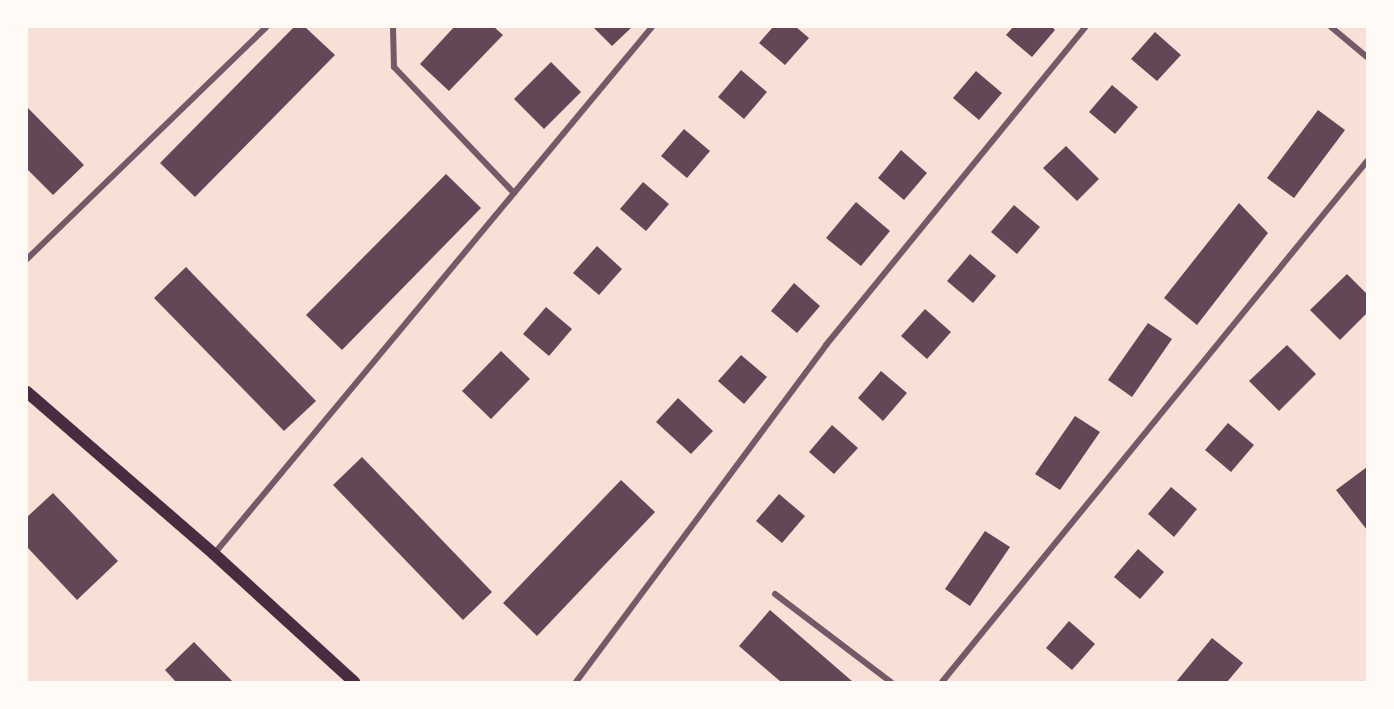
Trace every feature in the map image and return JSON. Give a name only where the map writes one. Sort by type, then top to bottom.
[{"type":"main road","points":[[27,392],[214,554],[354,682]]},
{"type":"street","points":[[27,260],[266,27]]},
{"type":"street","points":[[393,27],[394,67],[514,193]]},
{"type":"street","points":[[214,554],[652,27]]},
{"type":"street","points":[[576,682],[826,345],[1085,27]]},
{"type":"street","points":[[1331,27],[1367,57]]},
{"type":"street","points":[[942,682],[1367,161]]},
{"type":"street","points":[[775,594],[891,682]]},
{"type":"building","points":[[294,27],[305,27],[335,55],[195,197],[160,163]]},
{"type":"building","points":[[454,27],[494,27],[503,35],[449,91],[420,64]]},
{"type":"building","points":[[593,27],[632,27],[612,46]]},
{"type":"building","points":[[773,27],[796,27],[809,38],[785,65],[759,43]]},
{"type":"building","points":[[1013,27],[1052,27],[1055,30],[1032,57],[1006,35]]},
{"type":"building","points":[[1155,32],[1181,55],[1157,81],[1131,59]]},
{"type":"building","points":[[551,62],[581,92],[544,129],[514,99]]},
{"type":"building","points":[[741,70],[767,92],[744,119],[718,97]]},
{"type":"building","points":[[976,71],[1002,93],[979,120],[953,98]]},
{"type":"building","points":[[1112,85],[1138,107],[1115,134],[1089,112]]},
{"type":"building","points":[[27,107],[84,165],[53,195],[27,169]]},
{"type":"building","points":[[1318,110],[1345,130],[1294,198],[1267,178]]},
{"type":"building","points":[[684,129],[710,151],[687,178],[661,156]]},
{"type":"building","points":[[1066,146],[1099,179],[1077,201],[1043,168]]},
{"type":"building","points":[[901,150],[927,173],[904,200],[878,178]]},
{"type":"building","points":[[446,174],[481,208],[342,350],[306,315]]},
{"type":"building","points":[[643,182],[669,204],[646,231],[620,209]]},
{"type":"building","points":[[856,202],[890,231],[861,266],[826,238]]},
{"type":"building","points":[[1239,203],[1268,233],[1197,325],[1164,298]]},
{"type":"building","points":[[1014,205],[1040,227],[1017,254],[991,232]]},
{"type":"building","points":[[597,246],[622,269],[599,295],[573,273]]},
{"type":"building","points":[[970,254],[996,276],[973,303],[947,281]]},
{"type":"building","points":[[186,267],[316,401],[284,431],[154,298]]},
{"type":"building","points":[[1347,274],[1367,294],[1367,313],[1340,340],[1310,310]]},
{"type":"building","points":[[794,283],[820,306],[797,333],[771,311]]},
{"type":"building","points":[[546,307],[572,329],[549,356],[523,334]]},
{"type":"building","points":[[925,309],[951,332],[927,359],[901,336]]},
{"type":"building","points":[[1148,323],[1172,339],[1132,397],[1108,380]]},
{"type":"building","points":[[1287,345],[1316,374],[1279,411],[1249,381]]},
{"type":"building","points":[[501,351],[530,379],[491,419],[462,391]]},
{"type":"building","points":[[741,355],[767,377],[744,404],[718,381]]},
{"type":"building","points":[[881,371],[907,393],[883,421],[858,398]]},
{"type":"building","points":[[678,398],[713,431],[691,454],[656,422]]},
{"type":"building","points":[[1075,416],[1100,432],[1060,490],[1035,474]]},
{"type":"building","points":[[1228,423],[1254,445],[1231,472],[1205,450]]},
{"type":"building","points":[[832,425],[858,448],[834,474],[809,452]]},
{"type":"building","points":[[362,457],[492,592],[463,620],[333,485]]},
{"type":"building","points":[[1367,467],[1367,530],[1336,490]]},
{"type":"building","points":[[621,480],[655,512],[537,636],[503,603]]},
{"type":"building","points":[[1171,487],[1197,509],[1174,537],[1148,514]]},
{"type":"building","points":[[53,493],[118,561],[77,600],[27,547],[27,517]]},
{"type":"building","points":[[779,494],[805,516],[782,543],[756,521]]},
{"type":"building","points":[[985,531],[1010,547],[970,606],[945,589]]},
{"type":"building","points":[[1138,549],[1164,572],[1140,599],[1114,577]]},
{"type":"building","points":[[770,610],[853,682],[781,682],[739,646]]},
{"type":"building","points":[[1069,621],[1095,644],[1072,670],[1046,648]]},
{"type":"building","points":[[1212,638],[1243,663],[1227,682],[1176,682]]},
{"type":"building","points":[[194,642],[233,682],[176,682],[165,670]]}]
